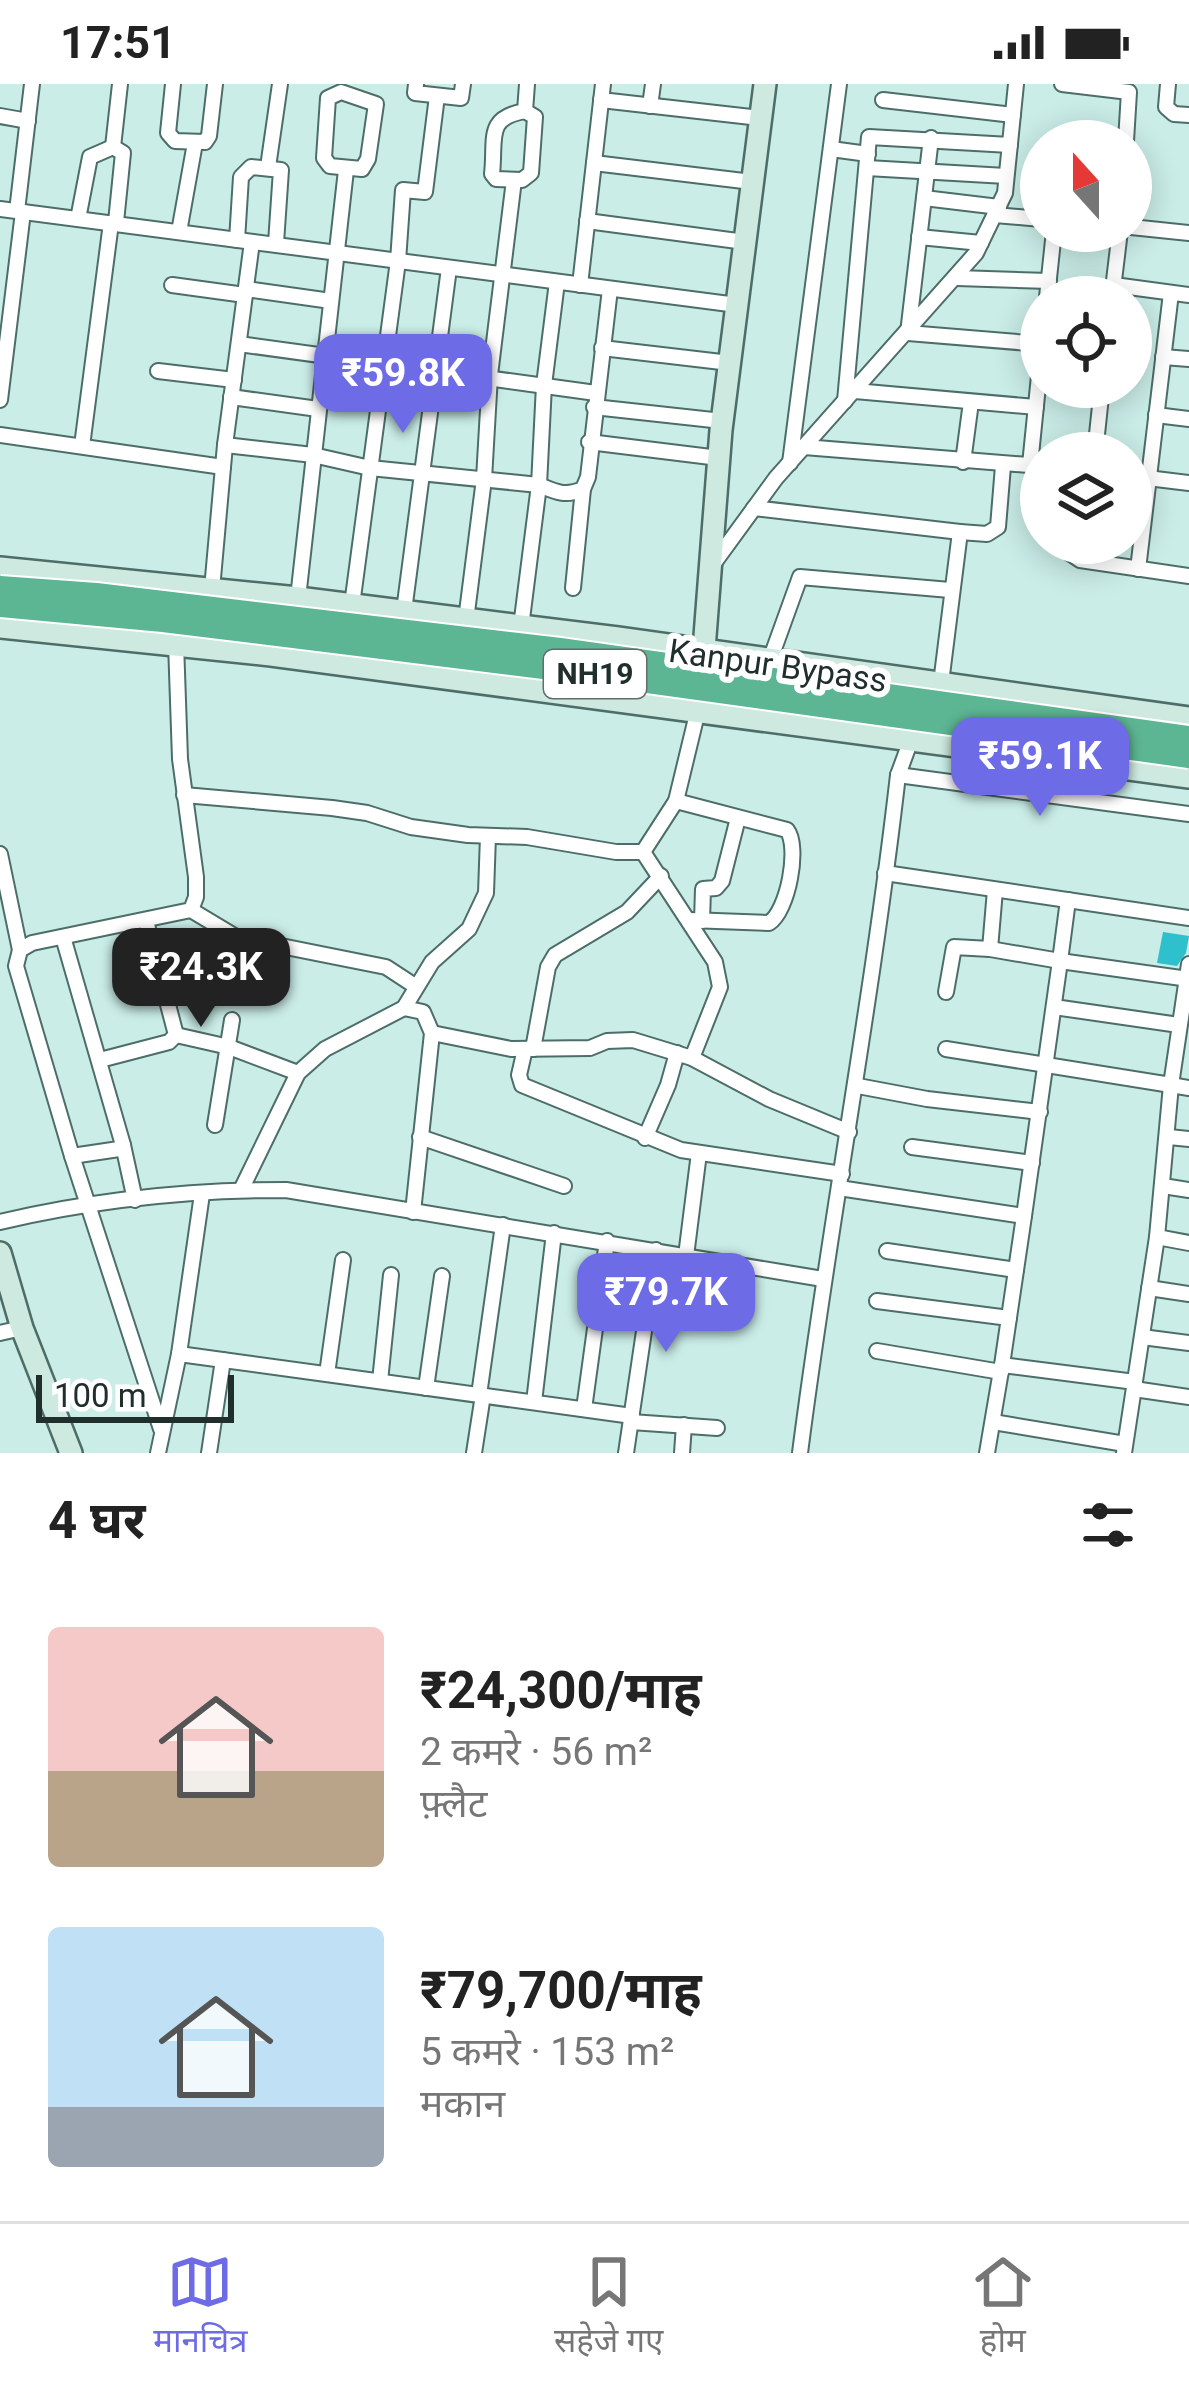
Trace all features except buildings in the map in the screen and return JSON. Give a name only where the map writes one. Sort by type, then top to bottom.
[{"type":"highway","name":"Kanpur Bypass","points":[[0,588],[560,650],[1189,738]]},
{"type":"highway","name":"Kanpur Bypass","points":[[0,605],[163,620],[568,670],[1189,756]]},
{"type":"main road","points":[[698,710],[722,421],[765,84]]},
{"type":"main road","points":[[0,568],[404,611],[1189,718]]},
{"type":"main road","points":[[0,627],[176,643],[1189,777]]},
{"type":"main road","points":[[0,1253],[11,1330],[71,1453]]},
{"type":"street","points":[[0,400],[13,210],[32,84]]},
{"type":"street","points":[[112,147],[120,84]]},
{"type":"street","points":[[173,84],[168,133],[175,141],[195,143],[209,136],[215,84]]},
{"type":"street","points":[[268,167],[280,84]]},
{"type":"street","points":[[416,84],[415,93],[461,98],[464,84]]},
{"type":"street","points":[[525,111],[527,84]]},
{"type":"street","points":[[650,106],[653,84]]},
{"type":"street","points":[[790,463],[839,84]]},
{"type":"street","points":[[711,567],[790,463],[957,278],[982,243],[1006,176],[1016,84]]},
{"type":"street","points":[[1062,84],[1130,92],[1128,120]]},
{"type":"street","points":[[1168,84],[1166,107],[1189,116]]},
{"type":"street","points":[[357,90],[377,108],[365,166],[346,170],[330,166],[325,158],[328,98],[357,90]]},
{"type":"street","points":[[580,285],[602,92],[650,106],[760,118]]},
{"type":"street","points":[[352,605],[398,261],[403,190],[425,192],[437,96]]},
{"type":"street","points":[[884,100],[1012,115]]},
{"type":"street","points":[[525,111],[535,117],[530,173],[522,180],[496,179],[492,174],[497,122],[504,115],[525,111]]},
{"type":"street","points":[[0,116],[28,121]]},
{"type":"street","points":[[850,396],[868,140],[873,135],[1010,145]]},
{"type":"street","points":[[908,333],[931,138]]},
{"type":"street","points":[[179,232],[195,143]]},
{"type":"street","points":[[78,219],[90,157],[112,147]]},
{"type":"street","points":[[82,446],[123,153],[112,147]]},
{"type":"street","points":[[831,148],[867,161],[927,171],[1006,176]]},
{"type":"street","points":[[594,163],[752,182]]},
{"type":"street","points":[[212,589],[246,292],[241,176],[251,167],[281,170],[276,243]]},
{"type":"street","points":[[298,598],[346,170]]},
{"type":"street","points":[[466,620],[514,181]]},
{"type":"street","points":[[924,198],[1020,216]]},
{"type":"street","points":[[13,210],[737,305]]},
{"type":"street","points":[[587,221],[745,242]]},
{"type":"street","points":[[1152,229],[1189,233]]},
{"type":"street","points":[[919,238],[982,243]]},
{"type":"street","points":[[404,611],[449,268]]},
{"type":"street","points":[[957,278],[1020,286]]},
{"type":"street","points":[[521,626],[557,282]]},
{"type":"street","points":[[172,285],[331,302]]},
{"type":"street","points":[[574,588],[610,289]]},
{"type":"street","points":[[1152,292],[1189,295]]},
{"type":"street","points":[[1152,452],[1171,293]]},
{"type":"street","points":[[908,333],[1020,342]]},
{"type":"street","points":[[238,344],[490,375],[595,400],[722,421]]},
{"type":"street","points":[[602,348],[730,363]]},
{"type":"street","points":[[1163,357],[1189,359]]},
{"type":"street","points":[[158,371],[234,380]]},
{"type":"street","points":[[850,396],[1020,406]]},
{"type":"street","points":[[232,397],[318,409]]},
{"type":"street","points":[[963,462],[970,401]]},
{"type":"street","points":[[1156,415],[1189,418]]},
{"type":"street","points":[[0,435],[223,467]]},
{"type":"street","points":[[589,442],[719,458]]},
{"type":"street","points":[[225,445],[314,455],[370,468],[539,484],[560,494],[583,489]]},
{"type":"street","points":[[804,447],[1020,466]]},
{"type":"street","points":[[754,508],[987,534],[998,527],[1003,466]]},
{"type":"street","points":[[1152,479],[1189,483]]},
{"type":"street","points":[[940,682],[960,532]]},
{"type":"street","points":[[1109,564],[1189,576]]},
{"type":"street","points":[[1138,564],[1138,568]]},
{"type":"street","points":[[770,660],[800,578],[950,590]]},
{"type":"street","points":[[176,643],[184,795],[196,877],[191,910]]},
{"type":"street","points":[[643,852],[676,801],[698,710]]},
{"type":"street","points":[[800,1453],[823,1280],[858,1086],[898,775],[911,737]]},
{"type":"street","points":[[898,775],[1189,814]]},
{"type":"street","points":[[184,795],[332,808],[411,827],[643,852]]},
{"type":"street","points":[[676,801],[792,835],[784,907],[769,923],[695,920]]},
{"type":"street","points":[[695,920],[703,889],[716,888],[722,881],[738,818]]},
{"type":"street","points":[[241,1190],[298,1073],[325,1049],[404,1008],[432,962],[469,929],[482,907],[488,836]]},
{"type":"street","points":[[643,852],[695,920],[715,962],[720,987],[645,1138]]},
{"type":"street","points":[[0,854],[7,922],[20,950],[16,966],[161,1429]]},
{"type":"street","points":[[885,873],[1189,918]]},
{"type":"street","points":[[661,876],[627,912],[555,955],[519,1076],[522,1084],[645,1138],[699,1153],[1024,1216]]},
{"type":"street","points":[[991,949],[995,890]]},
{"type":"street","points":[[987,1453],[1068,901]]},
{"type":"street","points":[[20,950],[32,943],[191,910],[236,937],[386,967],[415,986]]},
{"type":"street","points":[[146,921],[176,1035]]},
{"type":"street","points":[[63,937],[135,1200]]},
{"type":"street","points":[[946,992],[954,947],[1188,974],[1125,1448],[993,1421]]},
{"type":"street","points":[[1054,1007],[1179,1025]]},
{"type":"street","points":[[404,1008],[423,1012],[432,1033],[413,1212]]},
{"type":"street","points":[[215,1125],[232,1020]]},
{"type":"street","points":[[432,1033],[529,1049],[590,1048],[620,1040],[684,1055],[769,1099],[849,1132]]},
{"type":"street","points":[[176,1035],[229,1047],[298,1073]]},
{"type":"street","points":[[100,1060],[169,1042],[176,1035]]},
{"type":"street","points":[[946,1049],[1189,1088]]},
{"type":"street","points":[[858,1086],[927,1100],[1040,1112]]},
{"type":"street","points":[[1169,1136],[1189,1139]]},
{"type":"street","points":[[420,1137],[564,1186]]},
{"type":"street","points":[[72,1156],[119,1149],[123,1144]]},
{"type":"street","points":[[912,1147],[1032,1163]]},
{"type":"street","points":[[686,1256],[699,1153]]},
{"type":"street","points":[[1163,1186],[1189,1190]]},
{"type":"street","points":[[0,1222],[88,1204],[286,1190],[823,1280]]},
{"type":"street","points":[[158,1453],[202,1194]]},
{"type":"street","points":[[475,1453],[503,1225]]},
{"type":"street","points":[[534,1402],[554,1233]]},
{"type":"street","points":[[1156,1238],[1189,1243]]},
{"type":"street","points":[[584,1409],[607,1241]]},
{"type":"street","points":[[626,1453],[656,1250]]},
{"type":"street","points":[[886,1251],[1016,1270]]},
{"type":"street","points":[[327,1374],[344,1260]]},
{"type":"street","points":[[380,1382],[391,1275]]},
{"type":"street","points":[[426,1388],[442,1276]]},
{"type":"street","points":[[1149,1288],[1189,1294]]},
{"type":"street","points":[[877,1301],[1009,1318]]},
{"type":"street","points":[[1142,1336],[1189,1343]]},
{"type":"street","points":[[877,1351],[1189,1397]]},
{"type":"street","points":[[178,1354],[717,1428]]},
{"type":"street","points":[[209,1453],[223,1360]]},
{"type":"street","points":[[682,1453],[685,1425]]}]
